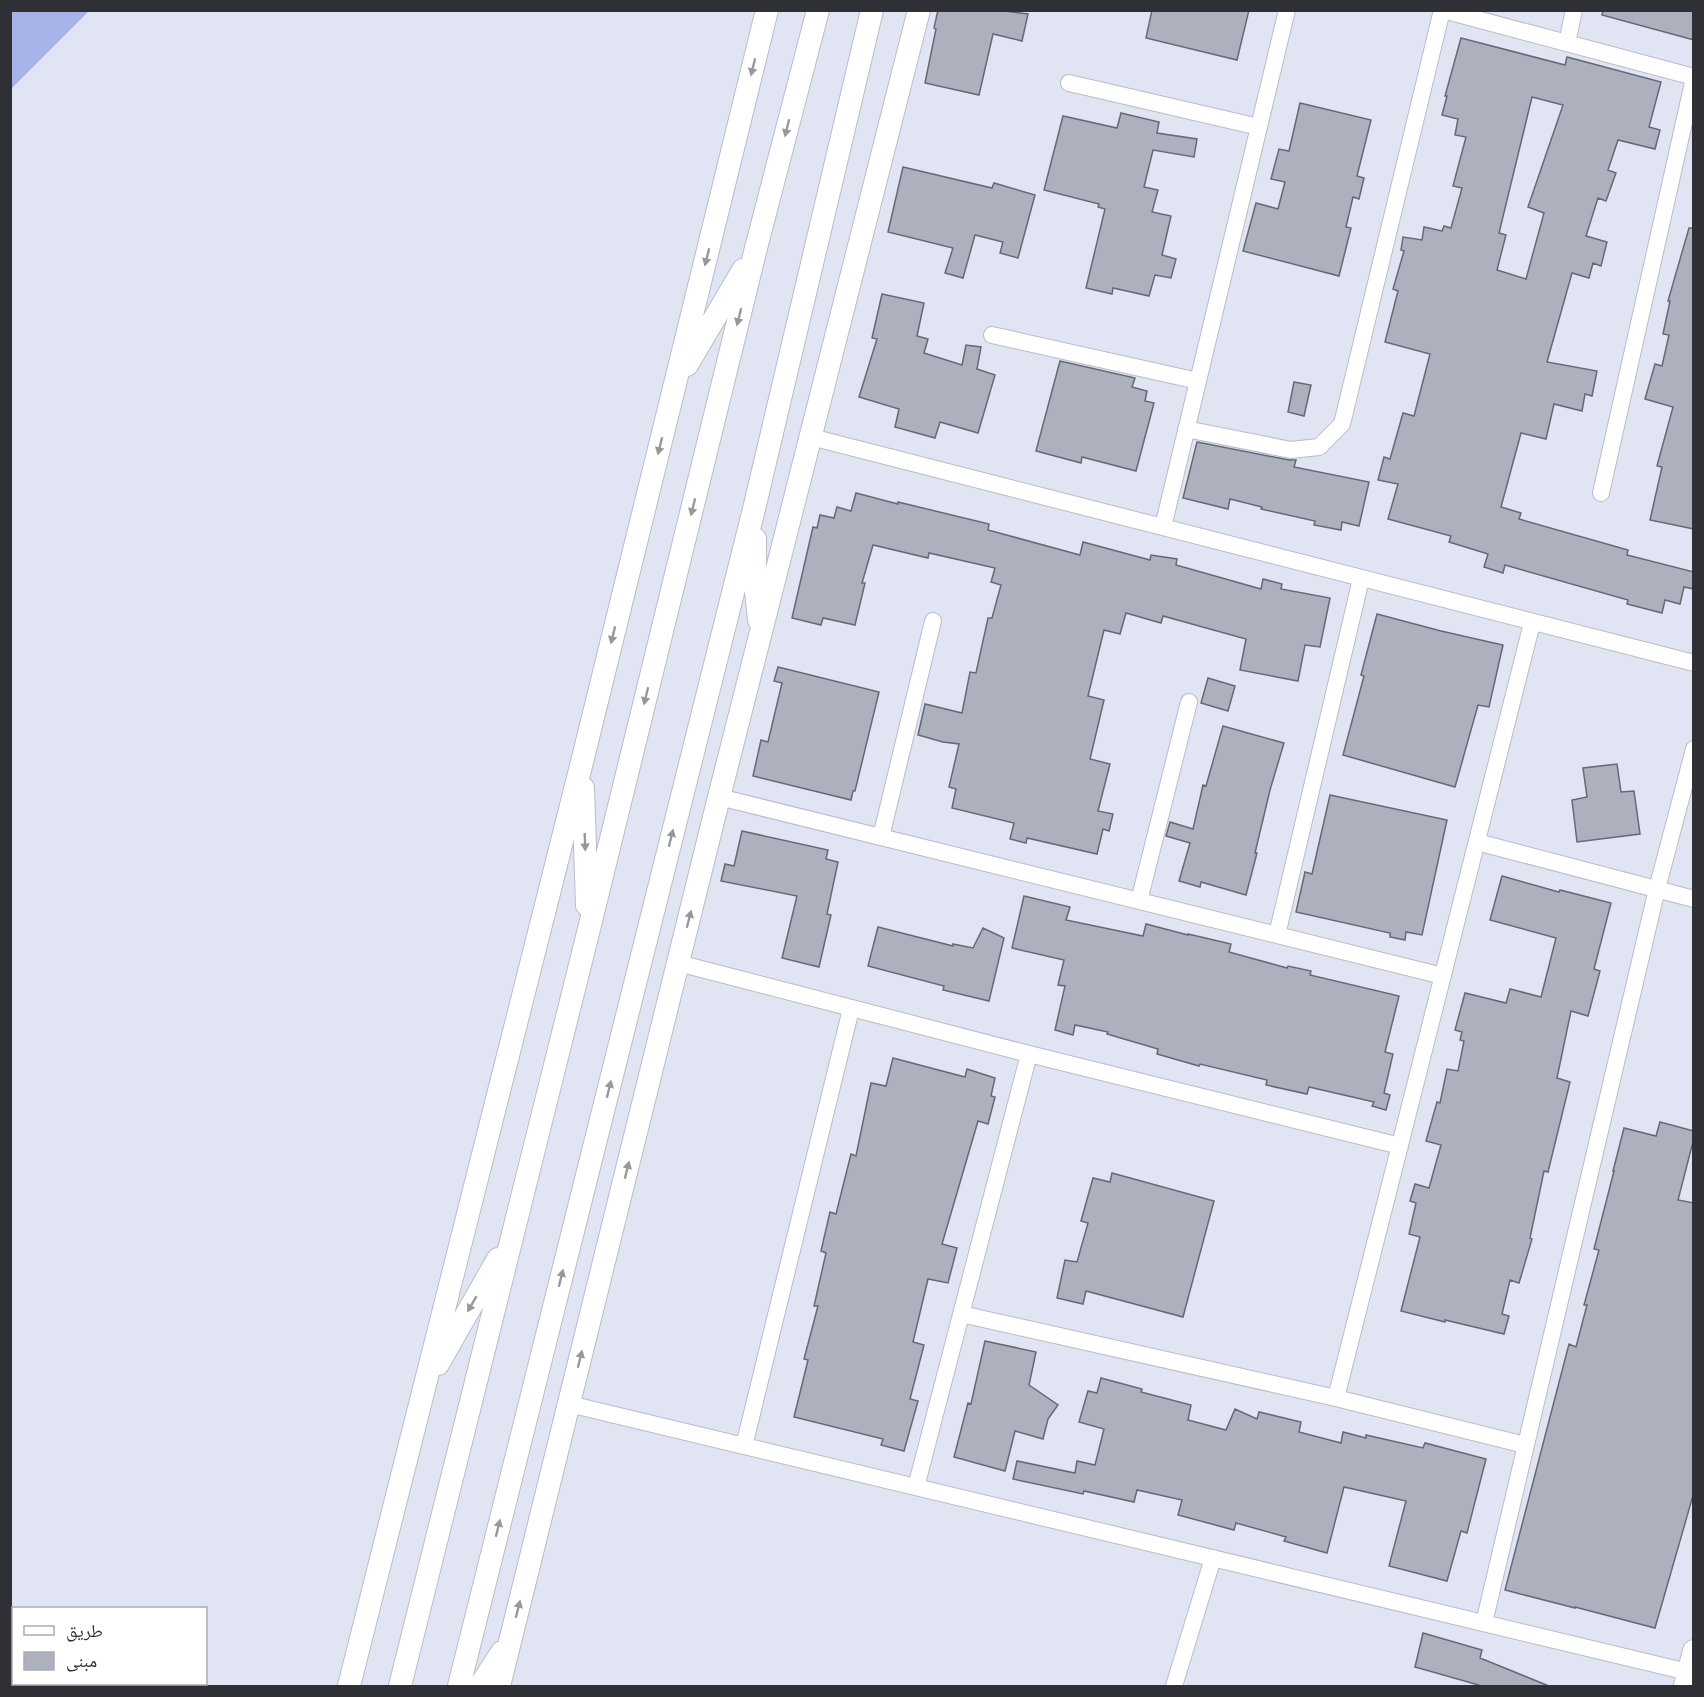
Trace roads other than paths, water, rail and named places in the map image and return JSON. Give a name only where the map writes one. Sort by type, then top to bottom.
[{"type":"main road","points":[[349,1686],[582,762],[767,10]]},
{"type":"main road","points":[[400,1686],[756,248],[818,10]]},
{"type":"main road","points":[[459,1686],[754,509],[872,10]]},
{"type":"main road","points":[[499,1686],[719,797],[919,10]]},
{"type":"main road","points":[[674,388],[756,248]]},
{"type":"main road","points":[[754,509],[760,637]]},
{"type":"main road","points":[[582,762],[588,933]]},
{"type":"main road","points":[[424,1389],[512,1234]]},
{"type":"main road","points":[[480,1686],[512,1637]]},
{"type":"street","points":[[1162,527],[1287,10]]},
{"type":"street","points":[[1186,429],[1291,450],[1319,447],[1342,424],[1442,10],[1694,77],[1601,493]]},
{"type":"street","points":[[1566,43],[1574,10]]},
{"type":"street","points":[[1069,83],[1259,126]]},
{"type":"street","points":[[992,335],[1198,381]]},
{"type":"street","points":[[811,437],[1694,663]]},
{"type":"street","points":[[1277,935],[1361,579]]},
{"type":"street","points":[[881,837],[933,621]]},
{"type":"street","points":[[1336,1398],[1532,623]]},
{"type":"street","points":[[1139,901],[1189,702]]},
{"type":"street","points":[[1484,1623],[1657,889],[1694,749]]},
{"type":"street","points":[[719,797],[1443,976]]},
{"type":"street","points":[[1476,842],[1694,899]]},
{"type":"street","points":[[678,963],[851,1009],[1400,1146]]},
{"type":"street","points":[[744,1446],[851,1009]]},
{"type":"street","points":[[916,1487],[1029,1054]]},
{"type":"street","points":[[961,1314],[1336,1398],[1525,1445]]},
{"type":"street","points":[[569,1404],[1689,1670]]},
{"type":"street","points":[[1174,1686],[1213,1558]]},
{"type":"water","points":[[10,11],[89,11],[11,89]]}]
